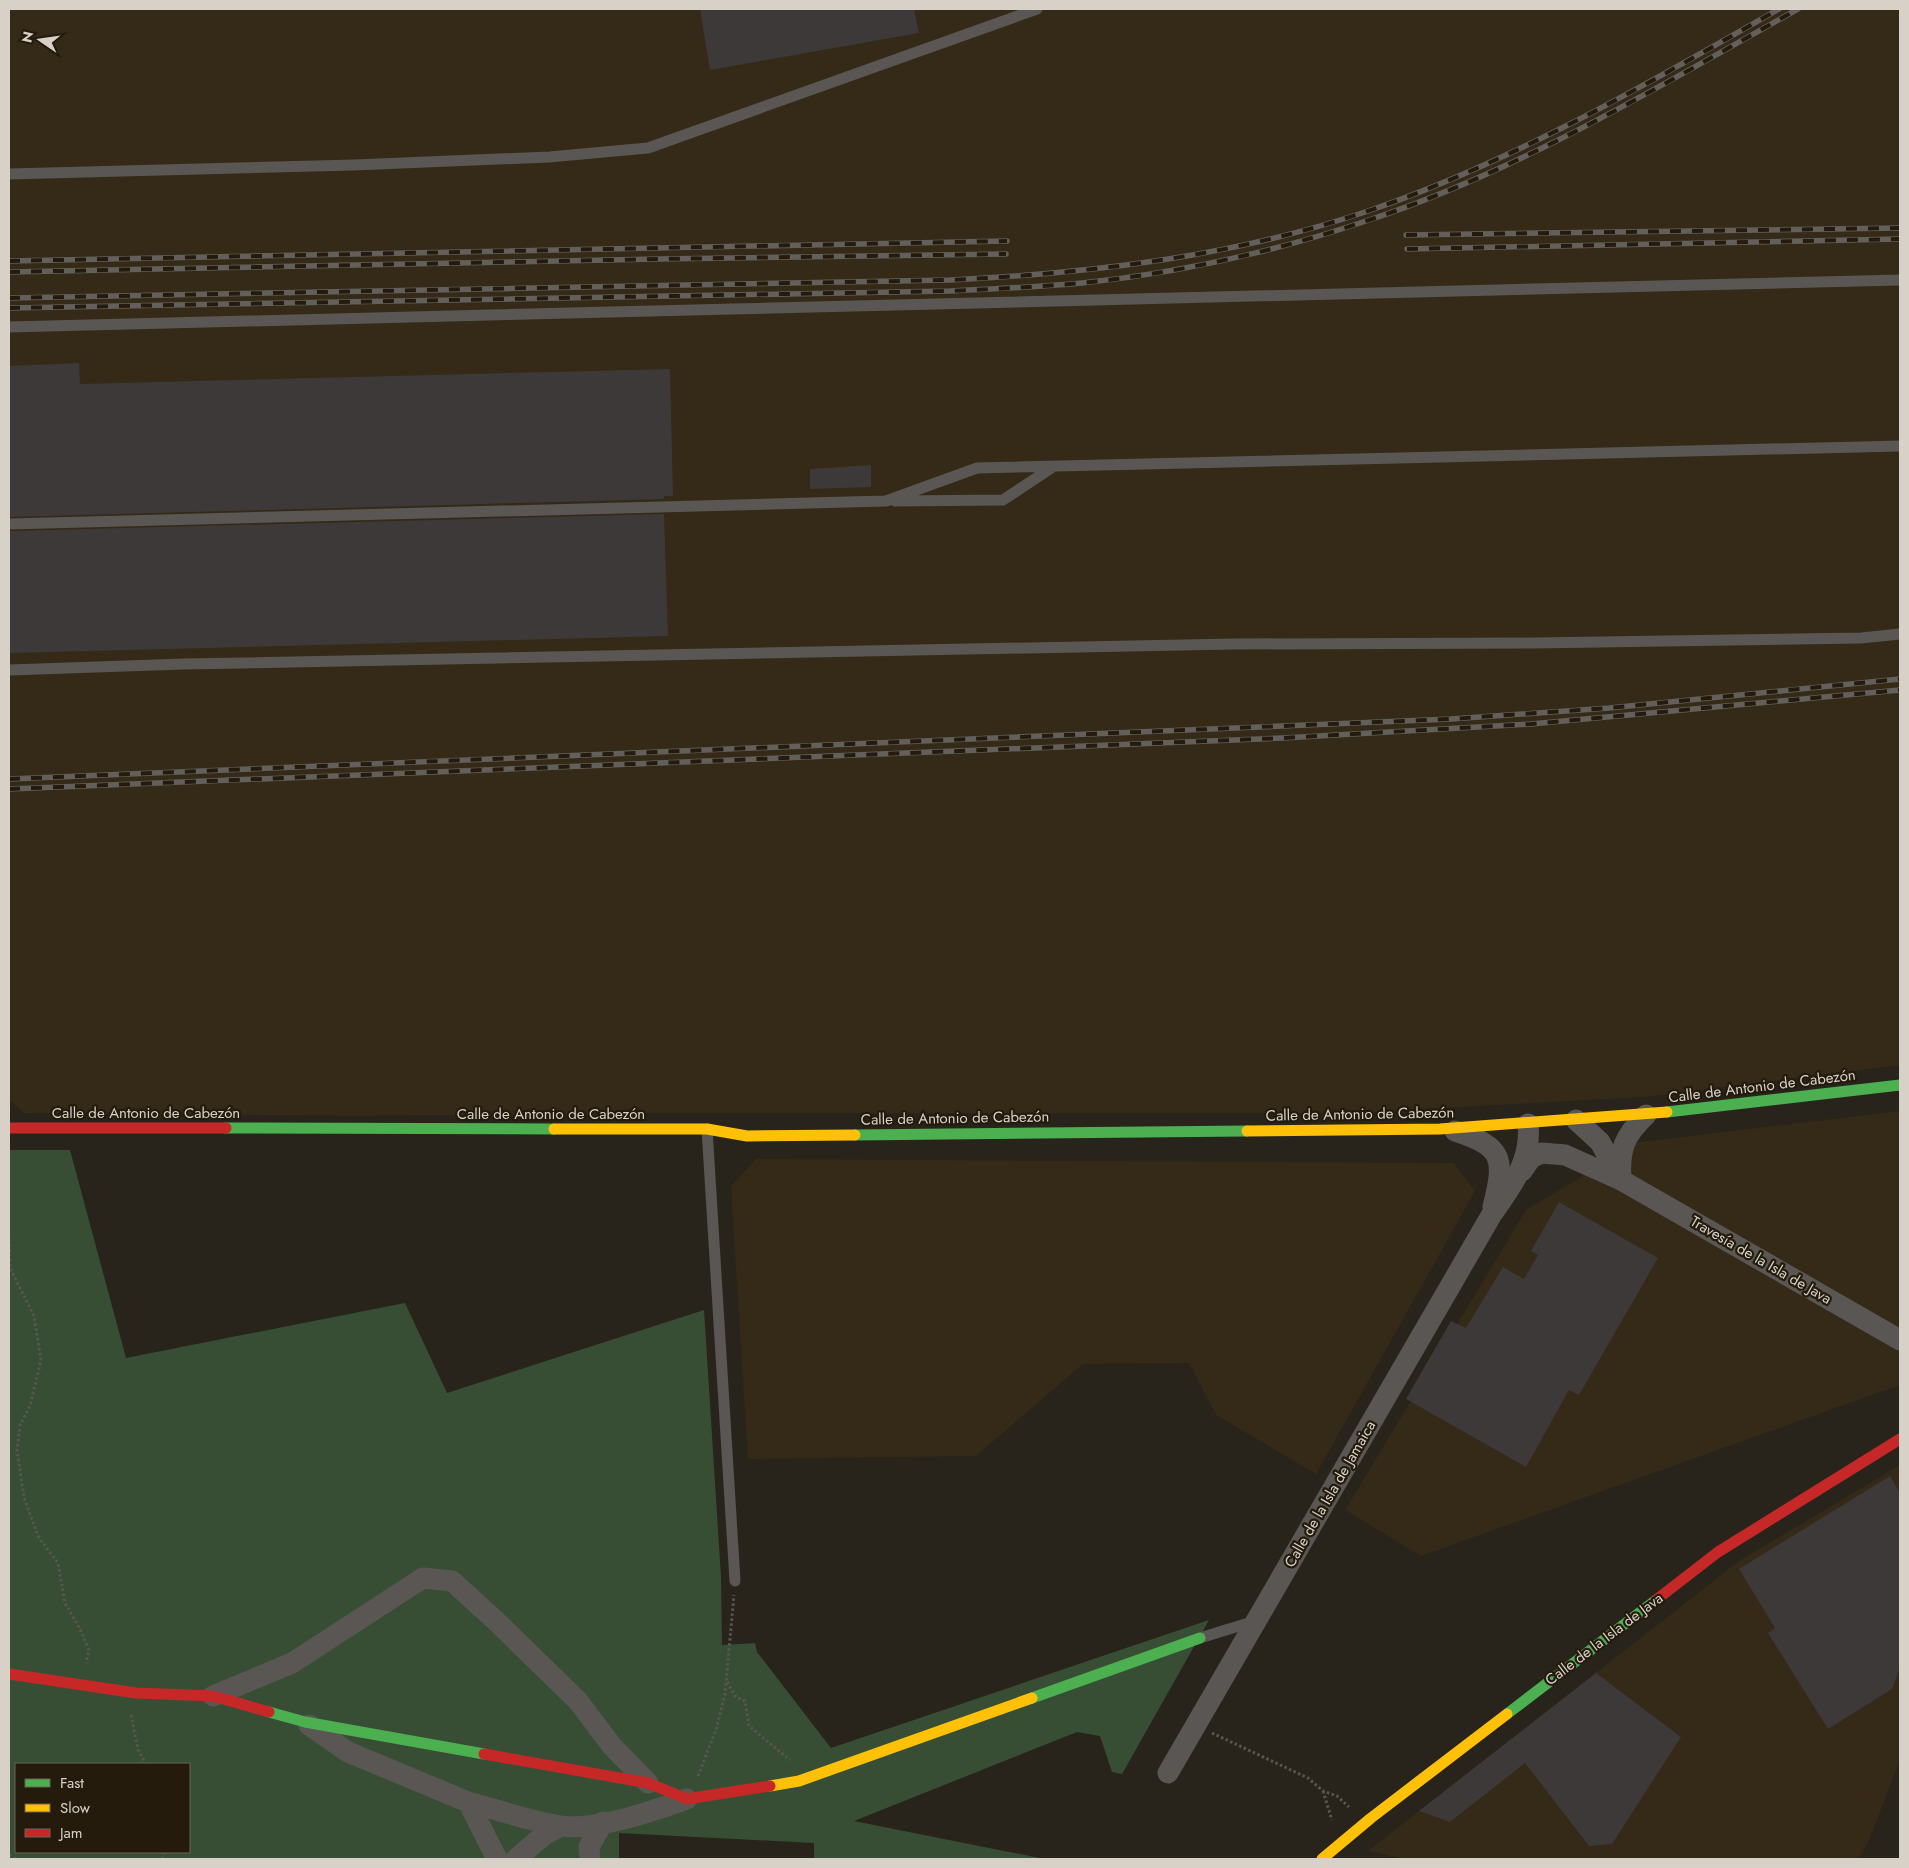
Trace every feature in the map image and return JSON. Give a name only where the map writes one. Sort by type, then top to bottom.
[{"type":"street","name":"Calle de Antonio de Cabezón","points":[[9,1128],[707,1130],[747,1136],[1449,1128],[1646,1115],[1900,1085]]},
{"type":"street","points":[[1621,1180],[1620,1163],[1623,1145],[1630,1131],[1646,1115]]},
{"type":"street","points":[[1576,1120],[1600,1142],[1621,1180]]},
{"type":"street","name":"Calle de la Isla de Jamaica","points":[[1168,1773],[1492,1214],[1519,1176],[1530,1140],[1528,1124]]},
{"type":"street","name":"Calle de la Isla de Jamaica","points":[[1449,1128],[1478,1138],[1488,1144],[1496,1154],[1499,1167],[1499,1184],[1492,1214]]},
{"type":"street","name":"Travesía de la Isla de Java","points":[[1519,1176],[1531,1158],[1542,1153],[1554,1152],[1565,1154],[1621,1180],[1900,1340]]},
{"type":"street","name":"Calle de la Isla de Java","points":[[1322,1859],[1371,1818],[1718,1552],[1900,1439]]},
{"type":"street","points":[[213,1696],[292,1663],[424,1578],[452,1581],[496,1620],[578,1701],[612,1746],[648,1783]]},
{"type":"street","points":[[305,1722],[348,1752],[468,1802],[561,1826],[585,1826],[637,1816],[687,1799],[798,1781],[1200,1638]]},
{"type":"street","points":[[9,1674],[131,1693],[213,1696],[305,1722],[648,1783],[687,1799]]},
{"type":"street","points":[[468,1802],[497,1859]]},
{"type":"street","points":[[590,1859],[589,1847],[603,1822]]},
{"type":"street","points":[[516,1859],[544,1835],[561,1826]]},
{"type":"lane","points":[[9,174],[364,165],[549,157],[648,148],[1037,9]]},
{"type":"lane","points":[[9,327],[1900,280]]},
{"type":"lane","points":[[886,501],[977,468],[1900,446]]},
{"type":"lane","points":[[9,524],[886,501],[1004,500],[1054,467]]},
{"type":"lane","points":[[9,670],[184,664],[1233,644],[1534,643],[1861,638],[1900,634]]},
{"type":"lane","points":[[707,1130],[735,1581]]},
{"type":"lane","points":[[1200,1638],[1257,1620]]},
{"type":"path","points":[[9,1239],[10,1268],[34,1316],[40,1360],[30,1406],[20,1425],[17,1450],[24,1498],[39,1538],[58,1563],[66,1603],[81,1631],[88,1650],[82,1686]]},
{"type":"path","points":[[687,1799],[716,1730],[727,1681],[735,1581]]},
{"type":"path","points":[[727,1681],[736,1697],[745,1701],[749,1726],[792,1761],[798,1781]]},
{"type":"path","points":[[131,1693],[131,1720],[138,1750],[145,1763]]},
{"type":"path","points":[[1211,1732],[1308,1778],[1323,1791],[1337,1796],[1349,1807]]},
{"type":"path","points":[[1323,1791],[1332,1820]]},
{"type":"path","points":[[9,1856],[16,1859]]},
{"type":"shaded area","points":[[9,9],[1900,9],[1900,1065],[1645,1097],[1351,1113],[692,1113],[355,1116],[24,1113],[9,1100]]},
{"type":"shaded area","points":[[1900,1111],[1900,1385],[1421,1556],[1345,1510],[1526,1210],[1639,1142]]},
{"type":"shaded area","points":[[756,1159],[1454,1163],[1475,1191],[1316,1474],[1216,1415],[1189,1363],[1083,1364],[976,1456],[748,1459],[731,1186]]},
{"type":"shaded area","points":[[1900,1465],[1900,1760],[1870,1838],[1859,1859],[1406,1859],[1368,1851],[1739,1561]]},
{"type":"green space","points":[[9,1150],[70,1150],[126,1358],[405,1303],[447,1393],[704,1310],[721,1577],[722,1645],[755,1643],[757,1652],[831,1748],[1209,1620],[1122,1774],[1112,1772],[1100,1736],[1077,1732],[854,1821],[1045,1859],[814,1859],[814,1843],[619,1833],[619,1859],[9,1859]]},
{"type":"building","points":[[700,9],[914,9],[919,33],[710,70]]},
{"type":"building","points":[[79,363],[80,384],[670,369],[673,496],[664,496],[664,499],[9,517],[9,366]]},
{"type":"building","points":[[871,465],[871,487],[810,489],[810,469]]},
{"type":"building","points":[[664,514],[668,636],[9,653],[9,531]]},
{"type":"building","points":[[1559,1202],[1658,1258],[1579,1395],[1569,1390],[1526,1467],[1406,1399],[1451,1321],[1466,1328],[1503,1267],[1524,1279],[1538,1255],[1531,1251]]},
{"type":"building","points":[[1890,1476],[1900,1493],[1900,1667],[1892,1689],[1828,1729],[1768,1633],[1775,1628],[1739,1569]]},
{"type":"building","points":[[1596,1673],[1681,1737],[1612,1844],[1589,1846],[1525,1763],[1450,1822],[1419,1811]]},
{"type":"railway","points":[[9,298],[950,280],[1055,273],[1160,260],[1263,241],[1314,228],[1419,192],[1472,170],[1576,121],[1679,66],[1779,9]]},
{"type":"railway","points":[[9,308],[950,291],[1082,283],[1190,267],[1261,252],[1331,232],[1423,201],[1478,178],[1587,126],[1798,9]]},
{"type":"railway","points":[[1406,235],[1900,228]]},
{"type":"railway","points":[[1407,249],[1900,239]]},
{"type":"railway","points":[[9,261],[1007,241]]},
{"type":"railway","points":[[9,272],[1006,254]]},
{"type":"railway","points":[[9,779],[1451,719],[1609,708],[1900,679]]},
{"type":"railway","points":[[9,789],[1283,738],[1531,724],[1900,690]]},
{"type":"traffic: fast","points":[[1667,1112],[1900,1085]]},
{"type":"traffic: fast","points":[[226,1128],[554,1129]]},
{"type":"traffic: fast","points":[[855,1135],[1247,1131]]},
{"type":"traffic: fast","points":[[1507,1714],[1656,1600]]},
{"type":"traffic: fast","points":[[1032,1698],[1200,1638]]},
{"type":"traffic: fast","points":[[269,1712],[305,1722],[484,1754]]},
{"type":"traffic: slow","points":[[1247,1131],[1440,1129],[1667,1112]]},
{"type":"traffic: slow","points":[[554,1129],[707,1129],[747,1136],[855,1135]]},
{"type":"traffic: slow","points":[[770,1786],[799,1781],[1032,1698]]},
{"type":"traffic: slow","points":[[1322,1859],[1371,1818],[1507,1714]]},
{"type":"traffic: jam","points":[[9,1128],[226,1128]]},
{"type":"traffic: jam","points":[[1656,1600],[1718,1552],[1900,1439]]},
{"type":"traffic: jam","points":[[9,1674],[136,1693],[213,1696],[269,1712]]},
{"type":"traffic: jam","points":[[484,1754],[648,1783],[687,1799],[770,1786]]}]
